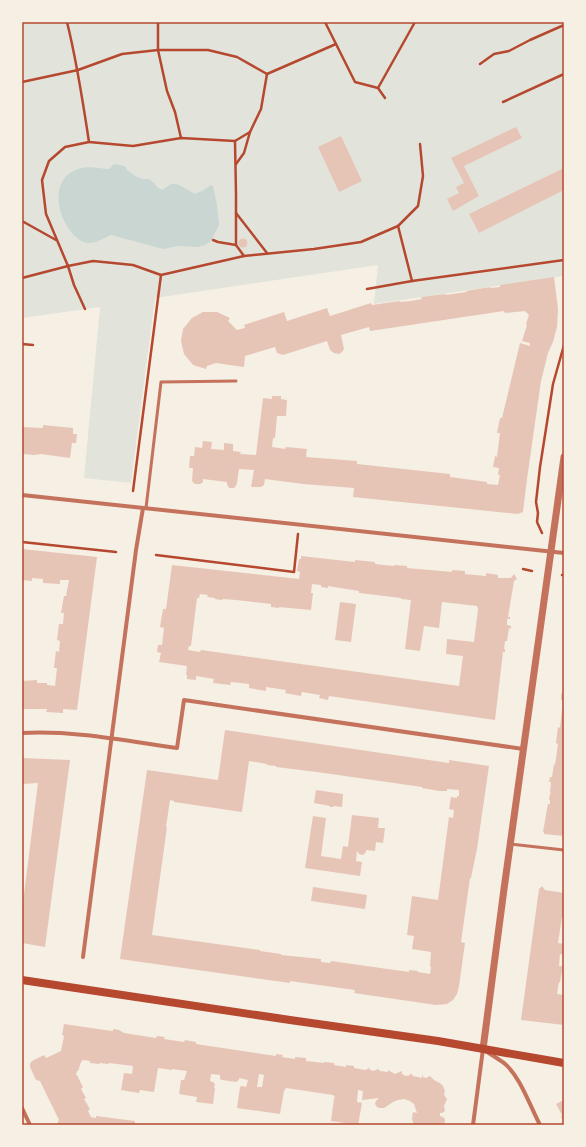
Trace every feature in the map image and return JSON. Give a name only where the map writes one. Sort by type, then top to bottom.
[{"type":"main road","points":[[22,980],[438,1041],[564,1063]]},
{"type":"street","points":[[473,1125],[510,844],[564,457]]},
{"type":"street","points":[[22,495],[564,553]]},
{"type":"street","points":[[83,957],[136,550],[144,508]]},
{"type":"street","points":[[22,733],[64,734],[177,748],[184,700],[523,749]]},
{"type":"street","points":[[483,1049],[505,1064],[511,1071],[519,1082],[540,1125]]},
{"type":"street","points":[[22,1108],[30,1125]]},
{"type":"lane","points":[[144,508],[161,382],[236,381]]},
{"type":"lane","points":[[510,844],[564,850]]},
{"type":"path","points":[[67,22],[74,47],[89,142]]},
{"type":"path","points":[[158,22],[158,50],[167,91],[175,112],[181,138]]},
{"type":"path","points":[[325,22],[356,82],[378,88],[386,98]]},
{"type":"path","points":[[378,88],[415,22]]},
{"type":"path","points":[[480,64],[494,54],[509,51],[564,25]]},
{"type":"path","points":[[268,74],[336,44]]},
{"type":"path","points":[[22,82],[78,70],[122,54],[158,50],[208,50],[237,57],[268,74]]},
{"type":"path","points":[[236,164],[244,153],[250,132],[261,109],[268,74]]},
{"type":"path","points":[[503,102],[564,74]]},
{"type":"path","points":[[85,309],[46,214],[42,180],[49,160],[65,147],[89,142],[133,146],[181,138],[235,141],[250,132]]},
{"type":"path","points":[[235,141],[236,246],[244,256]]},
{"type":"path","points":[[22,278],[93,261],[133,265],[161,275],[244,256],[314,249],[361,242],[398,226],[418,206],[423,176],[420,144]]},
{"type":"path","points":[[236,212],[268,254]]},
{"type":"path","points":[[22,220],[57,240]]},
{"type":"path","points":[[398,226],[412,281]]},
{"type":"path","points":[[213,240],[236,246]]},
{"type":"path","points":[[367,289],[412,281],[564,260]]},
{"type":"path","points":[[133,491],[161,275]]},
{"type":"path","points":[[22,344],[33,345]]},
{"type":"path","points":[[537,522],[538,513],[536,502],[540,467],[553,384],[564,345]]},
{"type":"path","points":[[156,555],[294,572],[299,524]]},
{"type":"path","points":[[22,542],[116,552]]},
{"type":"path","points":[[523,569],[532,571]]},
{"type":"shaded area","points":[[22,22],[564,22],[564,276],[374,304],[378,265],[155,298],[131,483],[84,478],[100,307],[22,318]]},
{"type":"shaded area","points":[[114,164],[125,166],[127,170],[135,176],[143,179],[149,179],[162,190],[171,184],[177,184],[195,194],[211,185],[213,186],[219,225],[211,241],[198,247],[178,246],[163,249],[111,235],[97,242],[91,243],[81,241],[68,228],[60,209],[58,198],[63,180],[70,173],[84,167],[109,169]]},
{"type":"building","points":[[516,127],[522,138],[464,166],[479,196],[453,211],[447,199],[459,193],[456,187],[464,183],[451,158]]},
{"type":"building","points":[[341,136],[362,181],[339,192],[318,147]]},
{"type":"building","points":[[564,168],[564,190],[479,233],[469,214]]},
{"type":"building","points":[[243,238],[248,243],[243,248],[238,243]]},
{"type":"building","points":[[554,277],[558,309],[557,327],[548,353],[541,381],[523,512],[518,514],[353,497],[354,488],[265,479],[264,485],[261,487],[251,487],[254,470],[239,469],[237,483],[234,488],[229,488],[227,482],[203,479],[203,482],[200,484],[195,484],[192,481],[193,468],[189,468],[190,456],[194,456],[195,447],[202,448],[203,441],[212,442],[211,449],[224,450],[224,443],[233,444],[233,451],[241,452],[240,454],[256,455],[263,398],[272,399],[272,396],[281,396],[281,399],[287,400],[286,416],[277,416],[275,438],[273,438],[272,447],[285,449],[286,447],[307,449],[306,457],[357,461],[357,464],[450,474],[450,477],[498,485],[500,475],[498,475],[499,468],[493,467],[495,456],[497,457],[500,433],[497,433],[500,418],[502,418],[520,343],[530,346],[530,343],[522,341],[529,315],[525,311],[505,313],[504,311],[370,331],[369,327],[341,335],[344,349],[339,354],[330,350],[327,341],[283,355],[277,353],[275,347],[245,356],[244,367],[216,363],[207,366],[206,369],[193,365],[184,354],[181,341],[183,329],[192,318],[203,312],[217,312],[230,318],[228,321],[237,330],[245,328],[244,325],[284,312],[287,321],[327,308],[330,316],[371,303],[372,305],[411,301],[422,299],[421,297],[467,292],[466,291],[500,287],[500,285]]},
{"type":"building","points":[[43,425],[73,428],[73,434],[77,434],[76,443],[72,443],[70,458],[41,454],[22,454],[22,427],[43,428]]},
{"type":"building","points":[[22,549],[97,557],[77,710],[63,709],[63,713],[46,712],[47,709],[22,709],[22,681],[37,680],[37,683],[47,683],[47,685],[55,686],[57,668],[54,668],[56,651],[59,652],[60,641],[57,640],[59,624],[63,624],[64,613],[61,613],[69,580],[60,580],[60,584],[43,583],[43,579],[32,578],[32,581],[22,580]]},
{"type":"building","points":[[301,556],[355,562],[355,560],[375,562],[375,564],[407,566],[407,568],[452,572],[452,570],[465,571],[465,574],[486,576],[486,573],[498,575],[498,578],[511,578],[514,574],[517,579],[514,581],[508,617],[510,617],[510,619],[507,619],[507,625],[511,626],[511,629],[509,628],[507,641],[505,641],[505,652],[503,652],[495,720],[329,696],[328,700],[319,698],[320,695],[302,692],[301,696],[285,693],[286,690],[266,687],[266,691],[249,688],[249,684],[231,682],[230,685],[213,683],[214,679],[196,676],[196,680],[187,679],[187,666],[159,662],[161,653],[157,652],[158,645],[162,645],[164,628],[160,627],[163,609],[166,609],[172,565],[299,579],[300,572],[297,571],[299,559],[301,559]],"holes":[[[312,584],[321,585],[321,587],[328,588],[328,586],[359,591],[359,593],[411,600],[405,649],[420,651],[424,626],[439,628],[442,602],[477,606],[478,609],[474,642],[447,639],[446,654],[463,656],[459,686],[201,650],[200,652],[188,650],[189,646],[191,646],[197,598],[199,598],[200,594],[208,595],[207,597],[215,599],[271,604],[271,607],[279,608],[311,610],[313,593],[311,593]]]},
{"type":"building","points":[[340,602],[356,604],[351,642],[335,640]]},
{"type":"building","points":[[564,693],[564,836],[544,834],[543,832],[548,804],[550,804],[551,782],[549,782],[550,777],[552,777],[554,764],[555,765],[558,744],[556,743],[558,727],[560,728],[563,701],[561,699],[561,694]]},
{"type":"building","points":[[225,730],[449,763],[449,760],[489,766],[461,942],[465,943],[459,986],[457,994],[453,1000],[447,1004],[436,1005],[354,993],[355,990],[290,981],[290,983],[120,959],[147,770],[218,780]],"holes":[[[249,761],[276,767],[422,787],[439,791],[447,791],[447,789],[459,790],[459,796],[457,796],[457,798],[451,797],[449,809],[454,810],[453,818],[449,817],[438,900],[412,896],[407,935],[414,936],[412,949],[431,952],[430,974],[418,971],[409,970],[409,972],[331,961],[330,963],[321,962],[321,959],[281,955],[260,950],[152,935],[170,800],[174,802],[242,812]]]},
{"type":"building","points":[[22,758],[70,760],[45,947],[22,943],[22,910],[38,783],[22,784]]},
{"type":"building","points":[[316,790],[343,794],[342,807],[330,807],[314,803]]},
{"type":"building","points":[[352,815],[379,818],[378,828],[385,828],[383,843],[376,842],[375,851],[366,850],[363,855],[359,854],[357,851],[356,861],[362,862],[360,876],[305,868],[313,816],[326,818],[321,856],[341,859],[343,846],[348,847]]},
{"type":"building","points":[[542,886],[545,890],[564,893],[564,918],[562,917],[558,943],[564,944],[564,955],[560,954],[559,966],[563,966],[557,994],[564,995],[564,1025],[521,1020],[539,889]]},
{"type":"building","points":[[313,887],[367,895],[365,909],[311,901]]},
{"type":"building","points":[[64,1024],[113,1031],[113,1029],[124,1033],[156,1038],[157,1036],[165,1037],[164,1039],[184,1042],[185,1040],[196,1042],[196,1044],[276,1056],[276,1054],[283,1055],[282,1057],[295,1059],[295,1057],[306,1058],[306,1061],[334,1063],[334,1065],[346,1067],[346,1065],[354,1066],[354,1068],[366,1070],[370,1067],[369,1069],[373,1071],[378,1069],[380,1071],[388,1072],[388,1070],[395,1074],[402,1071],[402,1074],[406,1076],[410,1075],[411,1073],[413,1076],[422,1078],[422,1074],[423,1077],[426,1078],[430,1076],[443,1086],[445,1091],[444,1095],[447,1099],[444,1106],[445,1111],[440,1113],[440,1116],[445,1119],[445,1122],[442,1125],[414,1125],[412,1119],[413,1112],[417,1113],[414,1104],[410,1101],[404,1099],[398,1100],[384,1108],[379,1108],[375,1104],[379,1098],[362,1100],[363,1091],[358,1090],[357,1102],[362,1103],[358,1125],[331,1121],[335,1097],[333,1095],[286,1088],[284,1091],[280,1114],[237,1108],[240,1087],[246,1087],[248,1080],[239,1078],[236,1082],[222,1080],[220,1079],[220,1075],[211,1074],[210,1081],[215,1084],[213,1104],[196,1102],[197,1097],[179,1094],[181,1080],[184,1080],[187,1071],[172,1069],[158,1068],[154,1092],[140,1090],[139,1093],[121,1090],[124,1073],[132,1074],[133,1066],[109,1063],[90,1063],[90,1061],[83,1060],[76,1075],[83,1087],[81,1089],[86,1098],[84,1099],[90,1109],[88,1111],[91,1117],[96,1118],[96,1116],[135,1121],[135,1125],[57,1125],[59,1120],[40,1081],[36,1080],[30,1064],[32,1061],[44,1055],[46,1058],[61,1051],[64,1036],[62,1035]],"holes":[[[259,1074],[264,1075],[262,1087],[257,1087]]]},
{"type":"building","points":[[564,1100],[564,1122],[556,1104]]}]
